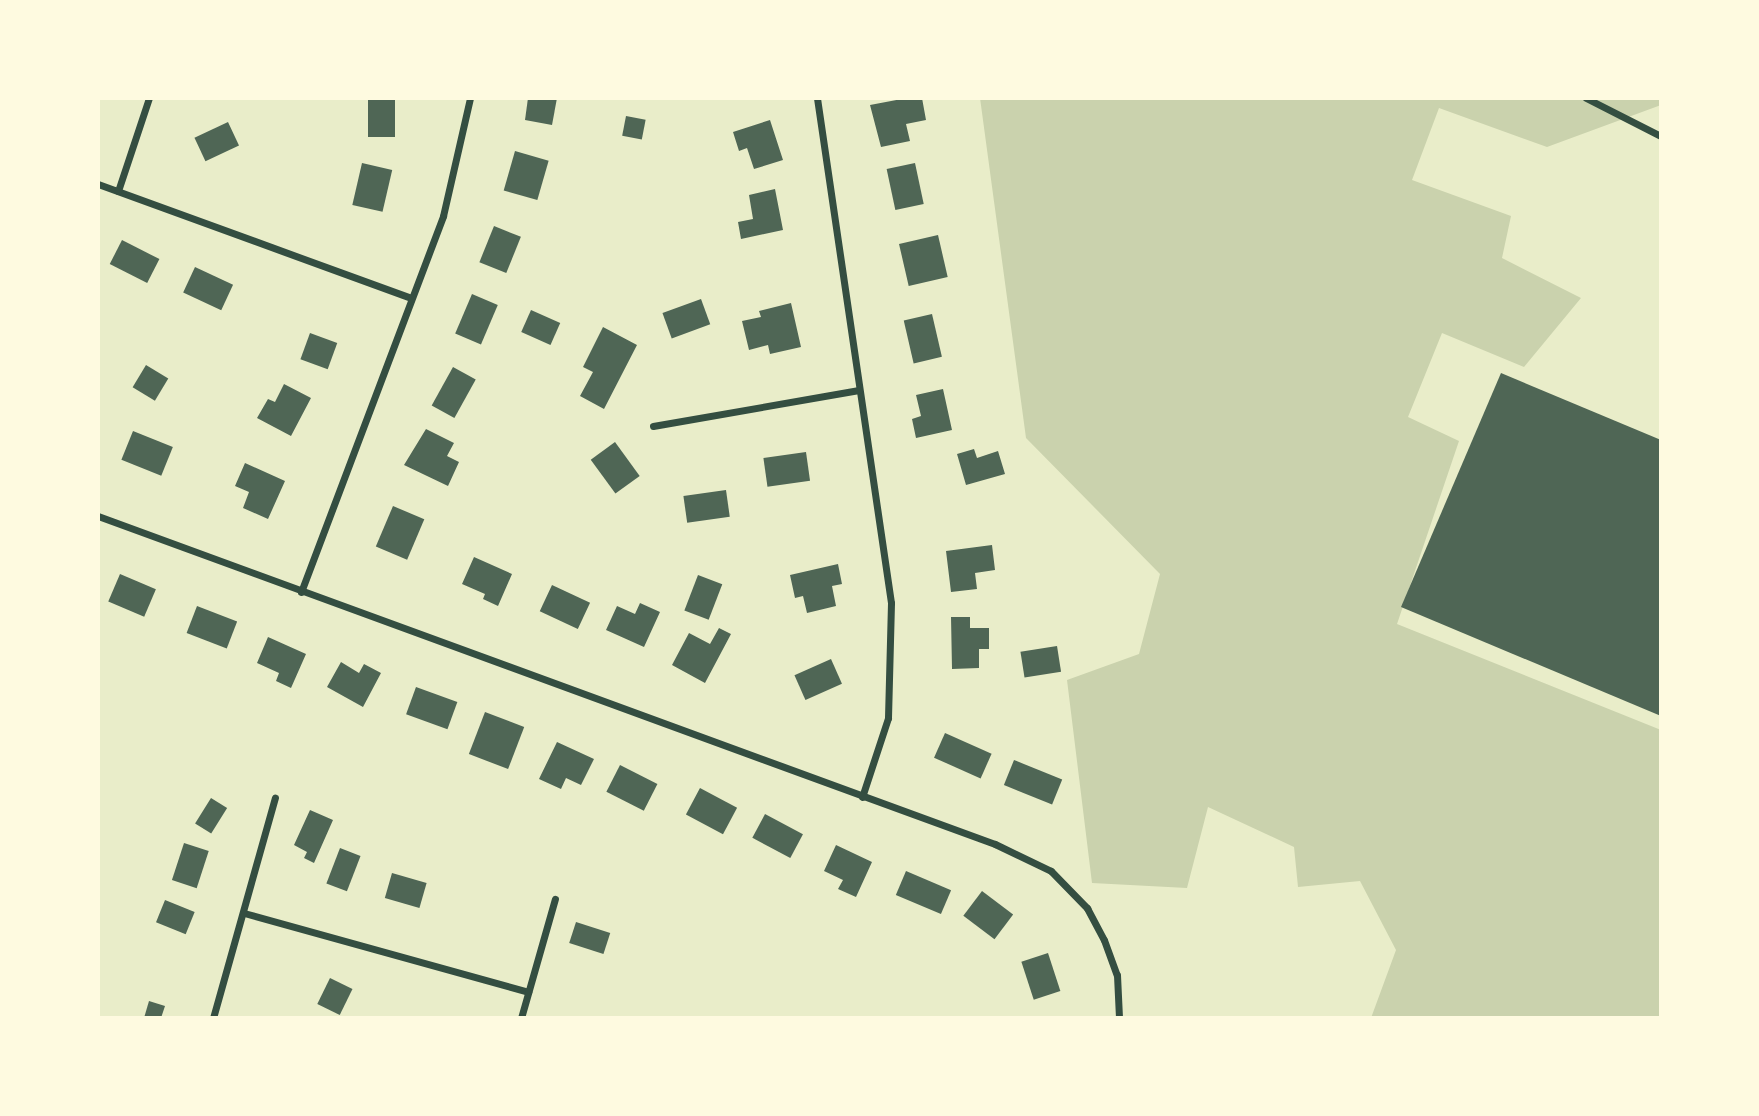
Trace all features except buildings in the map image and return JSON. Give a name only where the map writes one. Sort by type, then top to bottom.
[{"type":"street","points":[[118,191],[149,98]]},
{"type":"street","points":[[301,592],[443,216],[470,98]]},
{"type":"street","points":[[817,98],[891,603],[893,673],[888,718],[862,797]]},
{"type":"street","points":[[1586,98],[1661,136]]},
{"type":"street","points":[[98,184],[411,298]]},
{"type":"street","points":[[653,426],[859,390]]},
{"type":"street","points":[[98,516],[995,844],[1051,871],[1087,908],[1104,940],[1117,975],[1119,1018]]},
{"type":"street","points":[[213,1018],[275,798]]},
{"type":"street","points":[[520,1018],[555,899]]},
{"type":"street","points":[[244,913],[528,992]]},
{"type":"green space","points":[[980,98],[1661,98],[1661,105],[1547,147],[1439,108],[1412,180],[1511,216],[1502,258],[1581,298],[1524,367],[1442,333],[1408,417],[1459,441],[1397,624],[1661,730],[1661,1018],[1371,1018],[1396,950],[1360,881],[1298,887],[1294,847],[1208,807],[1187,888],[1092,883],[1067,680],[1139,654],[1160,574],[1026,438]]}]
